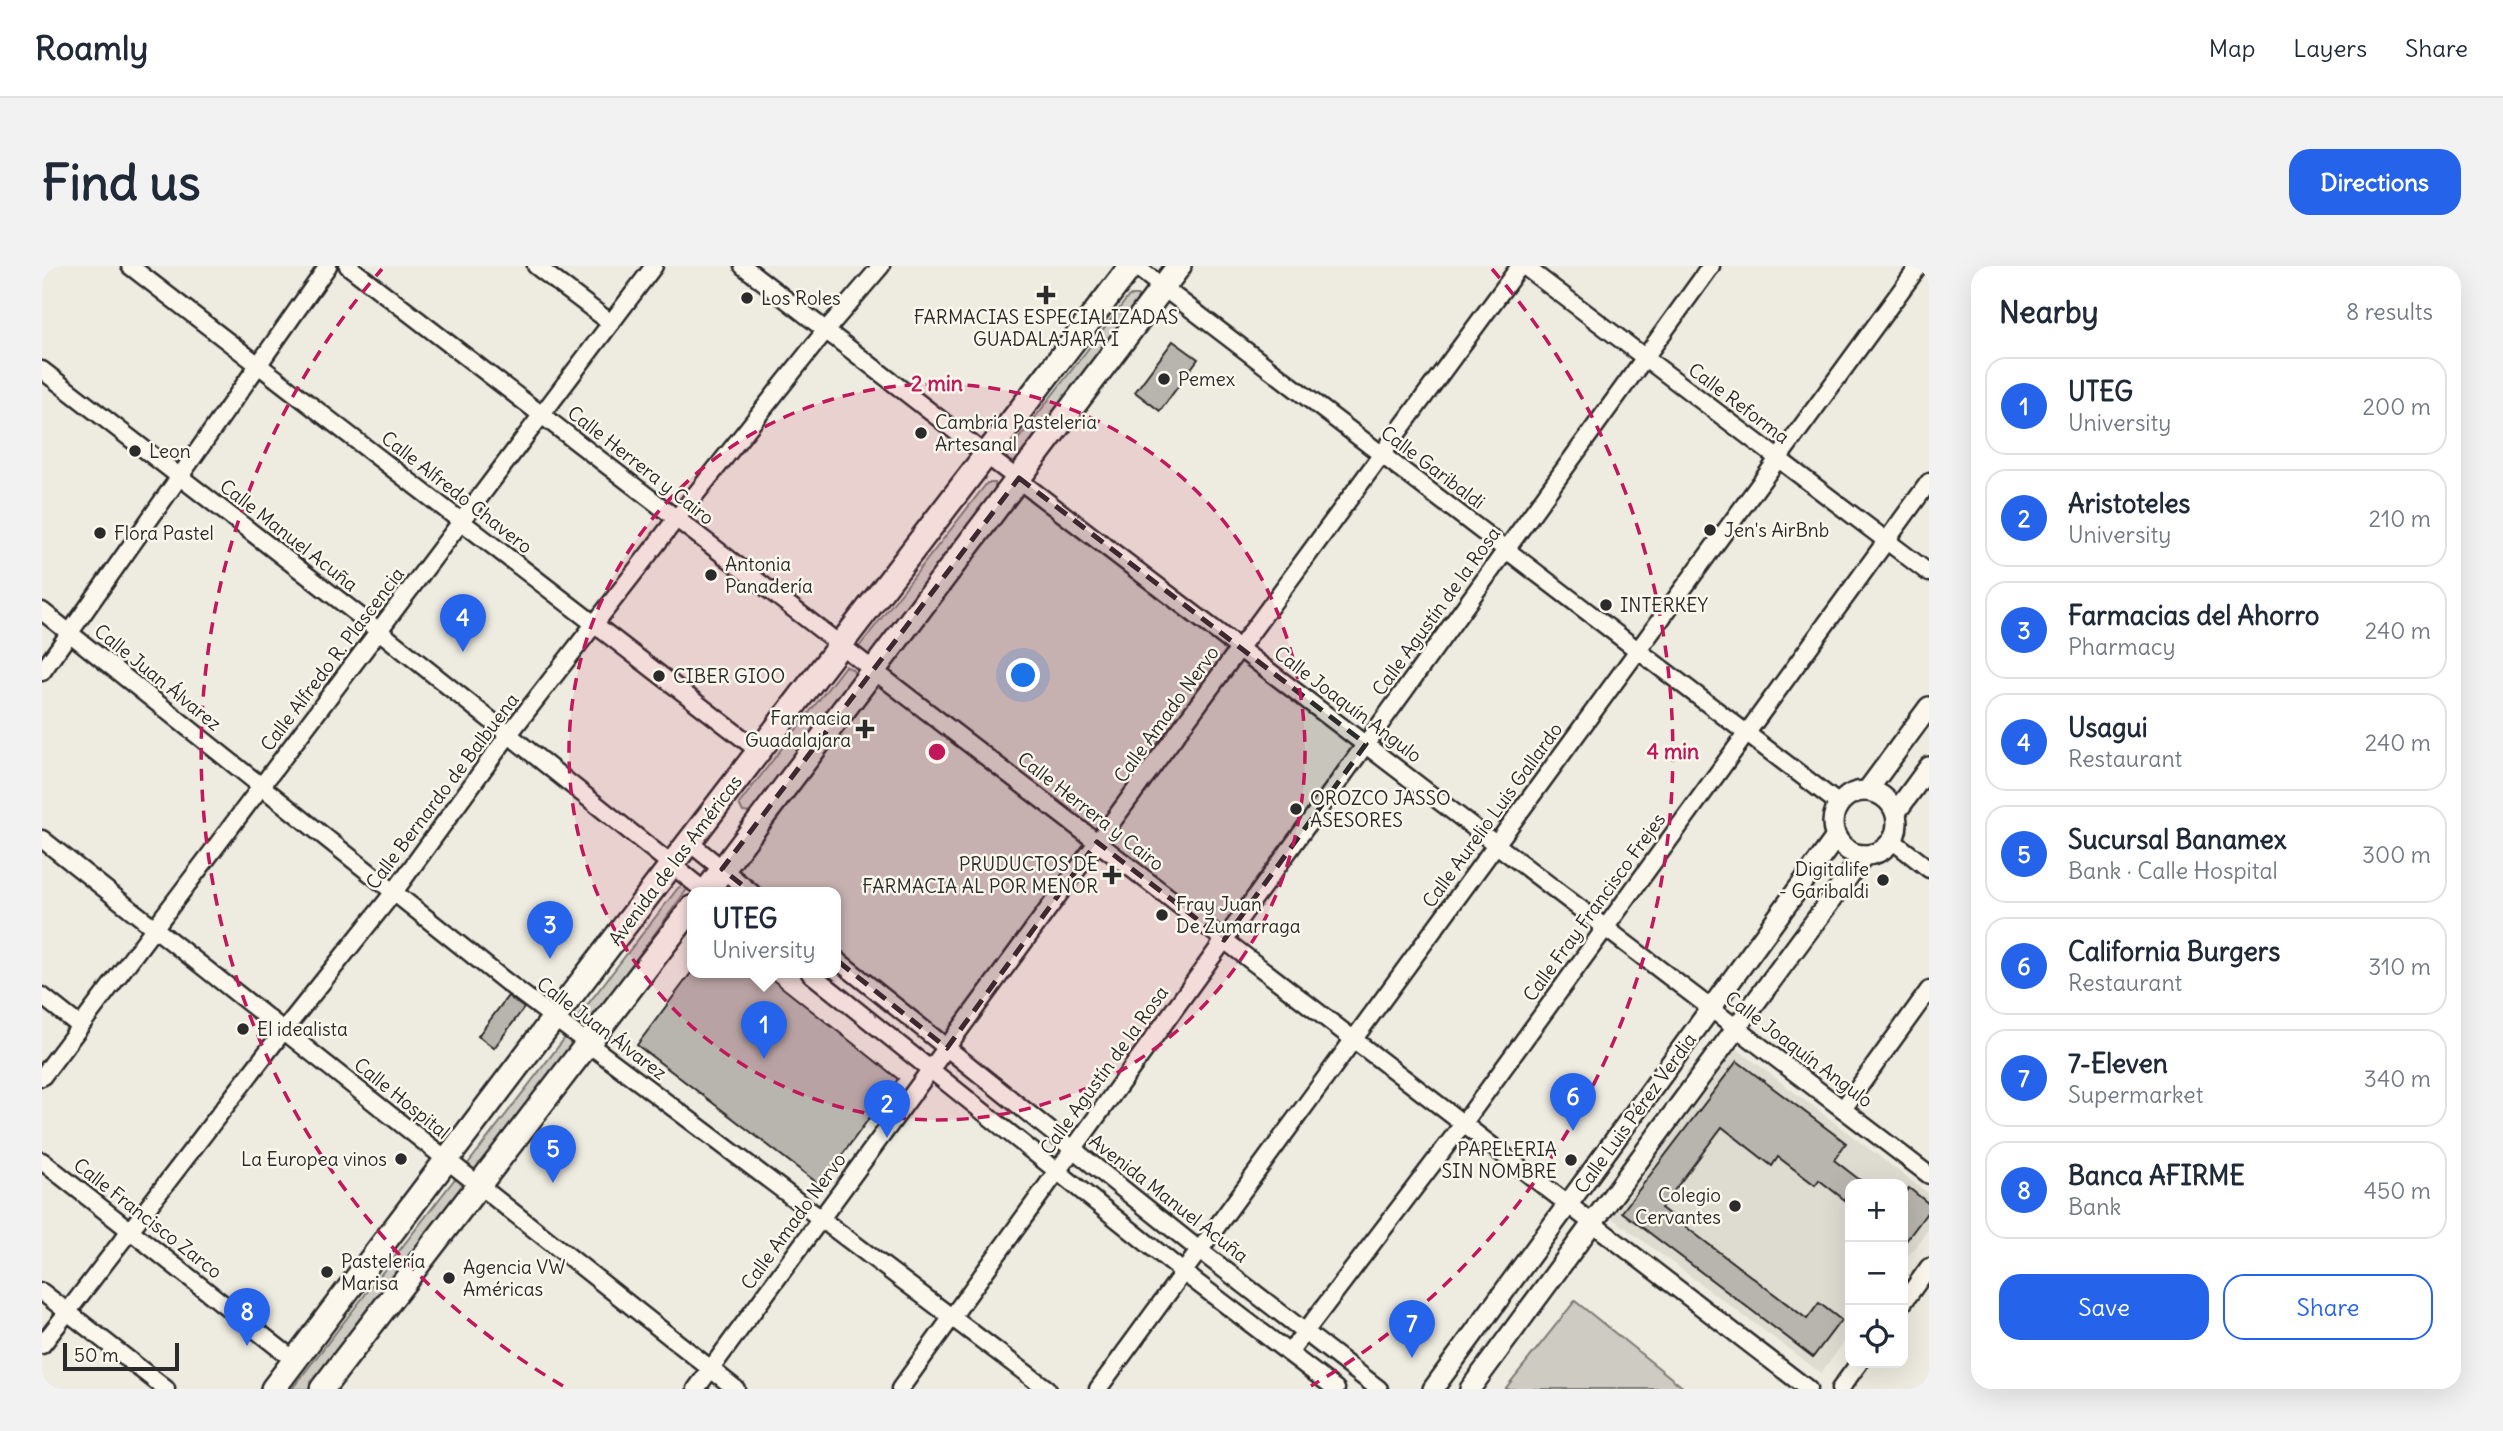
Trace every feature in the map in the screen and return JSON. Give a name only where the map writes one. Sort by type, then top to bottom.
[{"type":"main road","name":"Avenida de las Américas","points":[[273,1389],[554,1018],[1133,266]]},
{"type":"main road","points":[[709,887],[1179,266]]},
{"type":"main road","points":[[326,1388],[478,1185],[687,915]]},
{"type":"street","name":"Calle Alfredo Chavero","points":[[130,266],[759,751]]},
{"type":"street","points":[[42,673],[328,266]]},
{"type":"street","name":"Calle Herrera y Cairo","points":[[348,266],[1808,1389]]},
{"type":"street","points":[[536,266],[611,323]]},
{"type":"street","name":"Calle Alfredo R. Plascencia","points":[[42,1077],[654,266]]},
{"type":"street","name":"Calle Joaquín Angulo","points":[[743,266],[986,455],[1929,1175]]},
{"type":"street","name":"Calle Bernardo de Balbuena","points":[[42,1345],[284,1030],[394,892],[509,734],[676,519],[826,330],[881,266]]},
{"type":"street","name":"Calle Garibaldi","points":[[1133,266],[1839,804]]},
{"type":"street","name":"Calle Reforma","points":[[1522,266],[1929,573]]},
{"type":"street","name":"Calle Amado Nervo","points":[[696,1389],[1522,266]]},
{"type":"street","name":"Calle Agustín de la Rosa","points":[[900,1389],[1711,266]]},
{"type":"street","name":"Calle Aurelio Luis Gallardo","points":[[1098,1389],[1919,266]]},
{"type":"street","name":"Calle Manuel Acuña","points":[[42,370],[379,631],[673,865]]},
{"type":"street","name":"Calle Fray Francisco Frejes","points":[[1289,1353],[1463,1124],[1929,482]]},
{"type":"street","name":"Calle Juan Álvarez","points":[[42,611],[554,1018],[1047,1389]]},
{"type":"street","points":[[1867,791],[1929,707]]},
{"type":"street","points":[[1896,813],[1929,767]]},
{"type":"street","points":[[1867,791],[1882,795],[1893,806],[1898,827],[1893,841],[1881,852],[1864,855],[1851,852],[1836,837],[1833,823],[1839,804],[1853,793],[1867,791]]},
{"type":"street","name":"Calle Luis Pérez Verdia","points":[[1433,1389],[1836,837]]},
{"type":"street","name":"Calle Hospital","points":[[42,839],[736,1389]]},
{"type":"street","points":[[1893,841],[1929,869]]},
{"type":"street","points":[[690,843],[744,887]]},
{"type":"street","name":"Calle Luis Pérez Verdia","points":[[1470,1389],[1864,855]]},
{"type":"street","points":[[673,865],[694,887]]},
{"type":"street","name":"Avenida Manuel Acuña","points":[[841,963],[1199,1250],[1378,1389]]},
{"type":"street","points":[[816,978],[1058,1169],[1183,1272],[1336,1389]]},
{"type":"street","points":[[1843,1109],[1929,990]]},
{"type":"street","points":[[42,996],[80,1026]]},
{"type":"street","name":"Calle Francisco Zarco","points":[[42,1161],[294,1360]]},
{"type":"street","points":[[1908,1296],[1929,1267]]},
{"type":"street","points":[[42,1292],[166,1389]]},
{"type":"street","points":[[1840,1389],[1855,1368]]},
{"type":"highlighted area","points":[[1019,478],[1366,744],[1224,940],[1097,842],[947,1048],[722,869]]},
{"type":"shaded area","points":[[1129,296],[1138,296],[1141,303],[1018,462],[1009,462],[1006,455]]},
{"type":"shaded area","points":[[987,483],[995,483],[996,492],[871,656],[862,656],[858,648]]},
{"type":"shaded area","points":[[845,666],[852,669],[856,675],[751,813],[743,812],[739,804]]},
{"type":"shaded area","points":[[685,884],[687,887],[583,1032],[571,1026],[678,888]]},
{"type":"shaded area","points":[[568,1034],[579,1043],[477,1172],[467,1165]]},
{"type":"shaded area","name":"Colegio Cervantes","points":[[1737,1049],[1929,1194],[1929,1228],[1908,1256],[1908,1179],[1845,1179],[1845,1341],[1821,1373],[1612,1218]]},
{"type":"shaded area","points":[[454,1180],[464,1180],[466,1189],[311,1389],[292,1389]]},
{"type":"shaded area","points":[[1575,1301],[1685,1389],[1505,1389]]},
{"type":"building","name":"Pemex","points":[[1173,341],[1198,359],[1160,411],[1135,392]]},
{"type":"building","points":[[687,978],[770,978],[898,1079],[820,1185],[637,1045]]},
{"type":"building","points":[[508,996],[524,1008],[494,1048],[478,1036]]},
{"type":"building","points":[[1737,1061],[1846,1143],[1834,1160],[1859,1179],[1845,1179],[1845,1200],[1819,1180],[1815,1185],[1778,1157],[1772,1166],[1722,1127],[1661,1208],[1807,1319],[1819,1303],[1841,1320],[1813,1357],[1622,1212]]},
{"type":"building","points":[[1908,1189],[1929,1204],[1929,1210],[1908,1238]]},
{"type":"place","name":"FARMACIAS ESPECIALIZADAS GUADALAJARA I","points":[[1046,295]]},
{"type":"place","name":"Los Roles","points":[[747,298]]},
{"type":"place","name":"Pemex","points":[[1164,379]]},
{"type":"place","name":"Cambria Pasteleria Artesanal","points":[[921,433]]},
{"type":"place","name":"Leon","points":[[135,451]]},
{"type":"place","name":"Jen's AirBnb","points":[[1710,530]]},
{"type":"place","name":"Flora Pastel","points":[[100,533]]},
{"type":"place","name":"Antonia Panadería","points":[[711,575]]},
{"type":"place","name":"INTERKEY","points":[[1606,605]]},
{"type":"place","name":"Usagui","points":[[463,652]]},
{"type":"place","name":"CIBER GIOO","points":[[659,676]]},
{"type":"place","name":"Farmacia Guadalajara","points":[[865,729]]},
{"type":"place","name":"OROZCO JASSO ASESORES","points":[[1296,809]]},
{"type":"place","name":"PRUDUCTOS DE FARMACIA AL POR MENOR","points":[[1112,875]]},
{"type":"place","name":"Digitalife - Garibaldi","points":[[1883,880]]},
{"type":"place","name":"Fray Juan De Zumarraga","points":[[1162,915]]},
{"type":"place","name":"Farmacias del Ahorro","points":[[550,959]]},
{"type":"place","name":"El idealista","points":[[243,1029]]},
{"type":"place","name":"UTEG","points":[[764,1059]]},
{"type":"place","name":"California Burgers","points":[[1573,1131]]},
{"type":"place","name":"Aristoteles","points":[[887,1138]]},
{"type":"place","name":"La Europea vinos","points":[[401,1159]]},
{"type":"place","name":"PAPELERIA SIN NOMBRE","points":[[1571,1160]]},
{"type":"place","name":"Sucursal Banamex","points":[[553,1183]]},
{"type":"place","name":"Colegio Cervantes","points":[[1735,1206]]},
{"type":"place","name":"Pastelería Marisa","points":[[327,1272]]},
{"type":"place","name":"Agencia VW Américas","points":[[449,1278]]},
{"type":"place","name":"Banca AFIRME","points":[[247,1346]]},
{"type":"place","name":"7-Eleven","points":[[1412,1358]]}]
